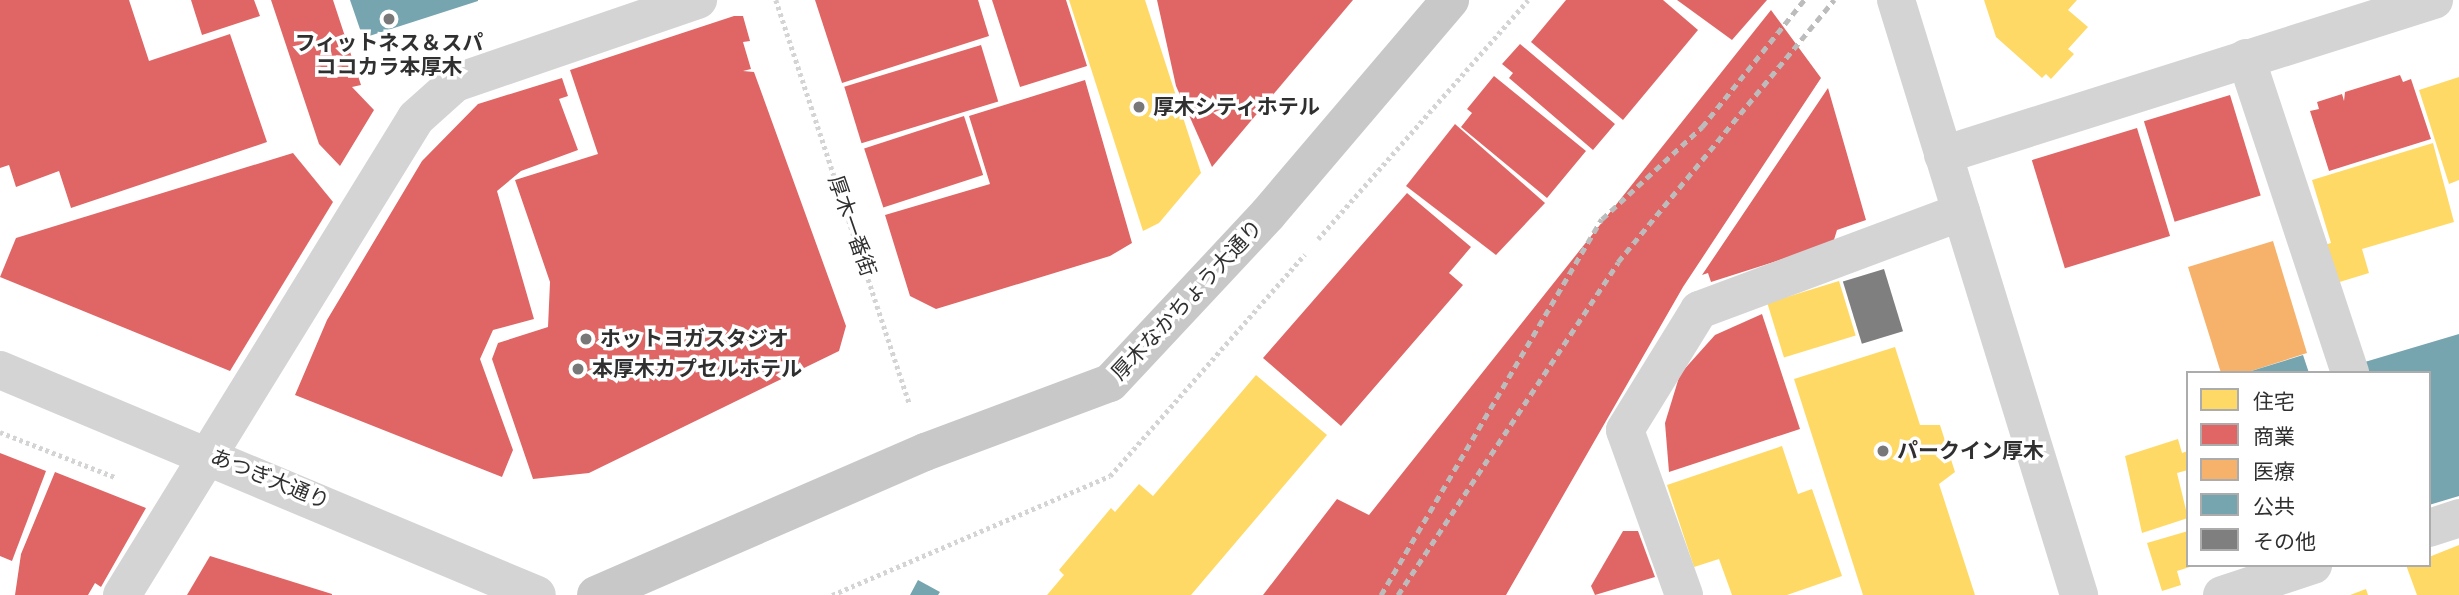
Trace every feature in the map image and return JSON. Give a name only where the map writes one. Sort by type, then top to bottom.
[{"type":"main road","name":"厚木なかちょう大通り","points":[[596,595],[925,452],[1110,383],[1268,214],[1450,0]]},
{"type":"street","points":[[122,595],[211,455],[416,118],[455,83],[698,0]]},
{"type":"street","points":[[1896,0],[2079,595]]},
{"type":"street","points":[[1943,155],[2246,58],[2387,7],[2434,0]]},
{"type":"street","points":[[2246,58],[2349,371]]},
{"type":"street","points":[[1684,595],[1625,430],[1699,310],[1961,212]]},
{"type":"street","name":"あつぎ大通り","points":[[0,370],[211,455],[537,595]]},
{"type":"street","points":[[2431,526],[2459,518]]},
{"type":"street","points":[[2222,595],[2307,567]]},
{"type":"path","name":"厚木一番街","points":[[776,0],[925,452]]},
{"type":"path","points":[[0,432],[127,481]]},
{"type":"building: 住宅","points":[[1069,0],[1145,0],[1201,173],[1159,223],[1143,231]]},
{"type":"building: 住宅","points":[[1984,0],[2077,0],[2068,10],[2088,27],[2068,49],[2074,54],[2051,79],[2046,74],[2042,78],[1996,37]]},
{"type":"building: 住宅","points":[[2459,77],[2459,180],[2449,184],[2419,90]]},
{"type":"building: 住宅","points":[[2433,143],[2454,222],[2362,249],[2369,273],[2333,284],[2321,246],[2331,243],[2312,180]]},
{"type":"building: 住宅","points":[[1839,281],[1856,336],[1784,357],[1767,303]]},
{"type":"building: 住宅","name":"パークイン厚木","points":[[1895,347],[1920,425],[1940,425],[1955,472],[1939,484],[1975,595],[1863,595],[1794,379]]},
{"type":"building: 住宅","points":[[1256,375],[1327,435],[1191,595],[1047,595],[1064,575],[1059,570],[1111,508],[1115,512],[1139,484],[1153,496]]},
{"type":"building: 住宅","points":[[2178,439],[2182,453],[2186,452],[2186,471],[2177,473],[2186,519],[2142,533],[2125,456]]},
{"type":"building: 住宅","points":[[1782,446],[1798,494],[1812,489],[1842,576],[1787,595],[1732,595],[1719,559],[1694,567],[1667,485]]},
{"type":"building: 住宅","points":[[2186,532],[2186,567],[2190,567],[2177,571],[2181,585],[2162,591],[2147,543]]},
{"type":"building: 住宅","points":[[2459,545],[2459,595],[2417,595],[2407,567],[2431,567],[2431,556]]},
{"type":"building: 住宅","points":[[2366,589],[2368,595],[2350,595]]},
{"type":"building: 商業","points":[[0,0],[129,0],[149,61],[230,34],[267,142],[71,208],[59,171],[16,187],[9,165],[0,168]]},
{"type":"building: 商業","points":[[191,0],[254,0],[260,16],[202,35]]},
{"type":"building: 商業","points":[[271,0],[333,0],[361,85],[352,87],[374,110],[340,166],[319,144]]},
{"type":"building: 商業","points":[[815,0],[978,0],[989,36],[842,83]]},
{"type":"building: 商業","points":[[992,0],[1066,0],[1087,66],[1020,87]]},
{"type":"building: 商業","points":[[1157,0],[1353,0],[1212,167],[1176,86]]},
{"type":"building: 商業","points":[[1566,0],[1663,0],[1698,30],[1623,120],[1531,42]]},
{"type":"building: 商業","points":[[1677,0],[1767,0],[1732,40]]},
{"type":"building: 商業","points":[[1771,10],[1821,78],[1683,287],[1506,595],[1263,595],[1337,499],[1369,515]]},
{"type":"building: 商業","points":[[734,16],[743,16],[750,41],[743,42],[751,69],[743,71],[754,72],[846,326],[839,351],[589,473],[533,479],[492,359],[498,343],[548,327],[550,282],[515,180],[598,154],[570,70]]},
{"type":"building: 商業","points":[[1520,44],[1615,124],[1593,150],[1509,78],[1513,73],[1502,64]]},
{"type":"building: 商業","points":[[981,45],[998,101],[861,143],[844,87]]},
{"type":"building: 商業","points":[[2400,75],[2403,82],[2411,79],[2431,139],[2329,171],[2310,111],[2319,109],[2317,102],[2342,94],[2344,101],[2345,92]]},
{"type":"building: 商業","points":[[1494,76],[1586,151],[1547,198],[1461,127],[1472,113],[1467,109]]},
{"type":"building: 商業","points":[[562,78],[568,96],[559,99],[578,150],[521,171],[497,191],[534,319],[493,330],[480,359],[513,450],[502,477],[295,395],[327,320],[422,161],[478,104]]},
{"type":"building: 商業","points":[[1085,80],[1132,243],[1110,256],[936,309],[910,296],[885,215],[990,184],[969,116]]},
{"type":"building: 商業","points":[[1828,88],[1866,220],[1837,230],[1833,243],[1711,282],[1708,273],[1702,275]]},
{"type":"building: 商業","points":[[2230,95],[2261,195],[2175,222],[2144,121]]},
{"type":"building: 商業","points":[[964,116],[983,175],[883,207],[864,148]]},
{"type":"building: 商業","points":[[1455,124],[1545,203],[1496,255],[1406,186]]},
{"type":"building: 商業","points":[[2137,128],[2170,236],[2065,268],[2032,160]]},
{"type":"building: 商業","points":[[293,153],[333,202],[230,371],[0,277],[16,238]]},
{"type":"building: 商業","points":[[1407,193],[1471,247],[1449,273],[1463,285],[1341,426],[1263,358]]},
{"type":"building: 商業","points":[[1762,314],[1800,429],[1669,472],[1665,423],[1680,374],[1715,335]]},
{"type":"building: 商業","points":[[0,453],[46,471],[12,561],[0,556]]},
{"type":"building: 商業","points":[[55,472],[146,508],[101,587],[95,583],[88,595],[15,595],[21,554]]},
{"type":"building: 商業","points":[[1623,531],[1638,531],[1655,577],[1595,595],[1591,586]]},
{"type":"building: 商業","points":[[210,556],[332,594],[332,595],[187,595]]},
{"type":"building: 医療","points":[[2273,241],[2307,353],[2251,371],[2220,371],[2188,267]]},
{"type":"building: 公共","name":"フィットネス＆スパ ココカラ本厚木","points":[[350,0],[478,0],[478,1],[363,38]]},
{"type":"building: 公共","points":[[2459,334],[2459,496],[2431,504],[2431,371],[2360,371],[2358,364]]},
{"type":"building: 公共","points":[[2303,355],[2308,371],[2251,371]]},
{"type":"building: 公共","points":[[918,580],[940,592],[938,595],[910,595]]},
{"type":"building: その他","points":[[1884,269],[1903,331],[1862,344],[1843,282]]},
{"type":"railway","points":[[1381,595],[1602,219],[1702,127],[1804,0]]},
{"type":"railway","points":[[1398,595],[1618,262],[1834,0]]},
{"type":"place","name":"フィットネス＆スパ ココカラ本厚木","points":[[389,19]]},
{"type":"place","name":"厚木シティホテル","points":[[1139,107]]},
{"type":"place","name":"ホットヨガスタジオ","points":[[586,339]]},
{"type":"place","name":"本厚木カプセルホテル","points":[[578,369]]},
{"type":"place","name":"パークイン厚木","points":[[1883,451]]}]
